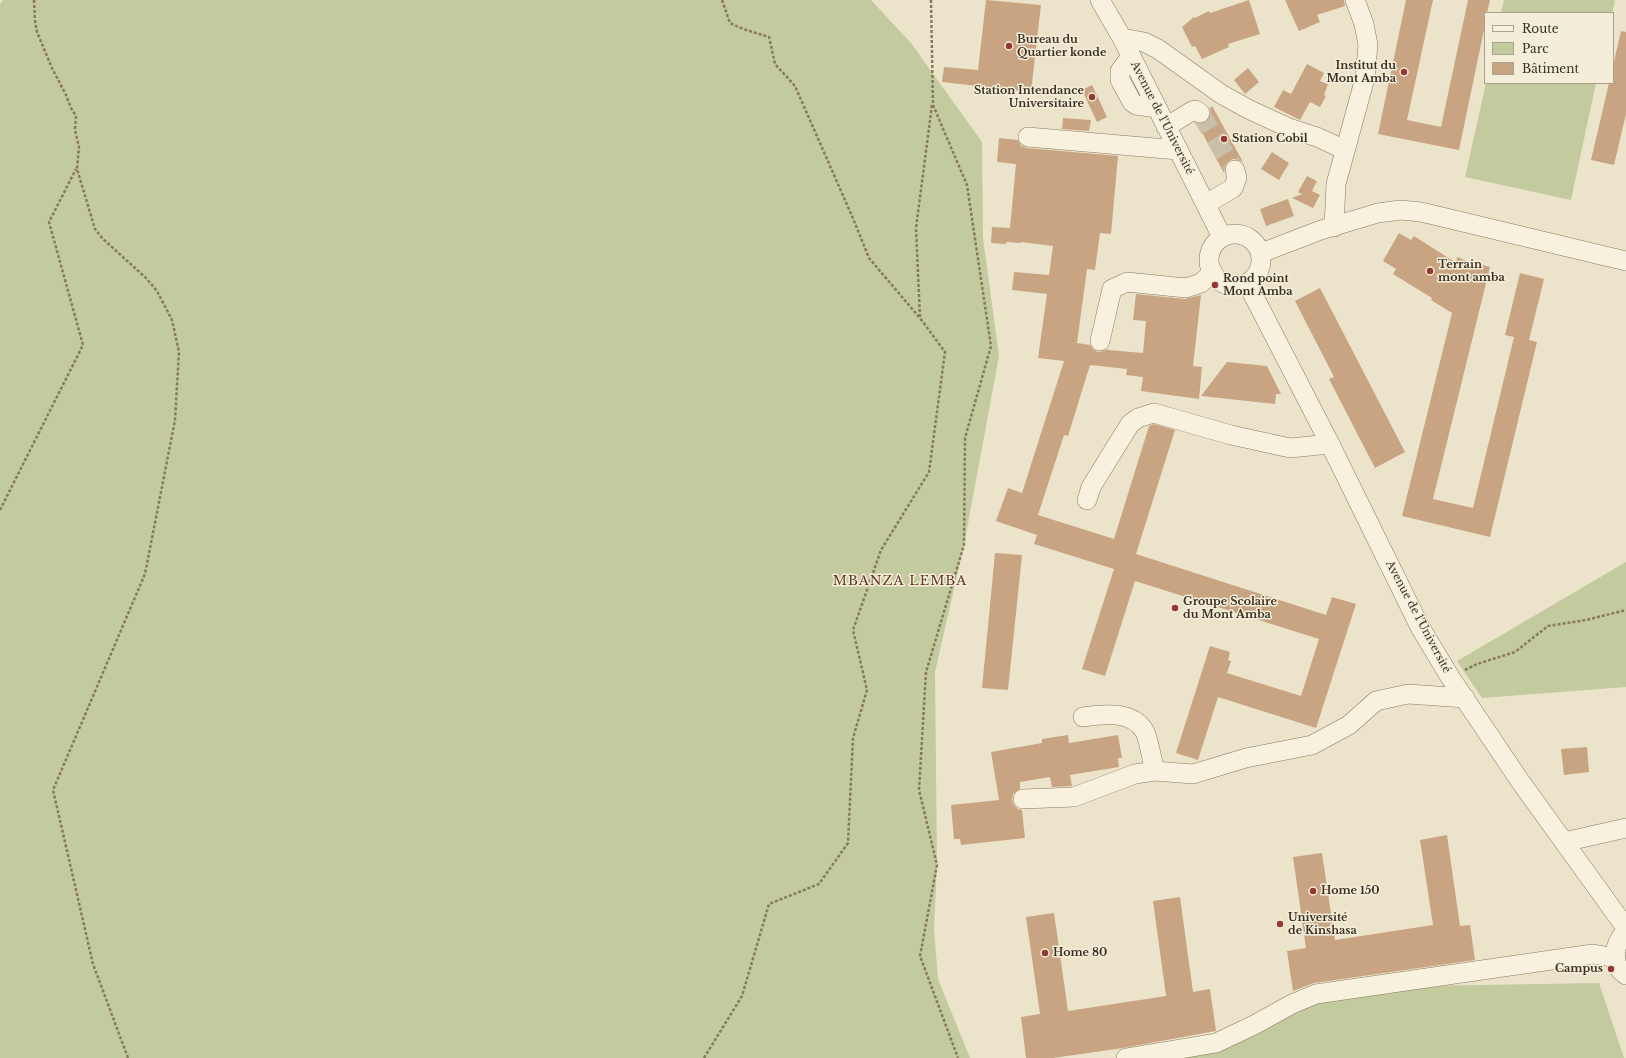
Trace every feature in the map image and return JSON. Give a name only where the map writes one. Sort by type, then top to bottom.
[{"type":"street","points":[[1334,227],[1336,184],[1365,78],[1368,45],[1360,11],[1355,0]]},
{"type":"street","name":"Avenue de l'Université","points":[[1103,1],[1222,237]]},
{"type":"street","points":[[1122,38],[1144,42],[1158,49],[1221,94],[1248,110],[1289,128],[1317,137],[1345,150]]},
{"type":"street","points":[[1166,127],[1192,111],[1195,110],[1200,113]]},
{"type":"street","points":[[1028,137],[1178,150]]},
{"type":"street","points":[[1206,204],[1233,188],[1237,178],[1234,170]]},
{"type":"street","points":[[1261,253],[1321,230],[1378,213],[1400,210],[1421,212],[1626,261]]},
{"type":"street","points":[[1234,234],[1246,236],[1255,243],[1261,253],[1261,265],[1256,276],[1247,284],[1236,286],[1224,284],[1215,277],[1210,267],[1210,256],[1214,245],[1222,237],[1234,234]]},
{"type":"street","points":[[1100,341],[1112,289],[1126,282],[1186,288],[1201,283],[1213,272]]},
{"type":"street","name":"Avenue de l'Université","points":[[1247,284],[1330,444],[1420,627],[1450,677],[1520,781],[1626,930]]},
{"type":"street","points":[[1087,500],[1091,487],[1130,424],[1138,418],[1154,413],[1231,436],[1290,448],[1330,444]]},
{"type":"street","points":[[1023,798],[1074,797],[1135,774],[1155,771],[1193,774],[1246,758],[1312,745],[1349,725],[1376,701],[1408,694],[1464,698]]},
{"type":"street","points":[[1083,718],[1098,715],[1115,715],[1134,719],[1145,732],[1155,771]]},
{"type":"street","points":[[1564,842],[1626,828]]},
{"type":"street","points":[[1626,930],[1618,939],[1614,951],[1616,964],[1626,975]]},
{"type":"street","points":[[1126,1058],[1216,1043],[1254,1025],[1292,1004],[1316,994],[1593,954],[1616,958]]},
{"type":"path","points":[[0,510],[83,345],[49,222],[77,169],[80,147],[75,130],[76,116],[52,68],[37,32],[34,0]]},
{"type":"path","points":[[704,1058],[742,996],[769,904],[819,884],[848,843],[853,738],[867,690],[853,630],[881,550],[929,472],[945,352],[920,318],[869,258],[795,86],[775,64],[769,37],[743,30],[730,23],[722,0]]},
{"type":"path","points":[[920,318],[916,228],[932,104],[931,0]]},
{"type":"path","points":[[932,104],[967,185],[991,346],[965,438],[964,545],[926,672],[919,790],[938,865],[920,956],[958,1058]]},
{"type":"path","points":[[77,169],[95,229],[102,239],[146,278],[157,291],[172,320],[179,352],[174,420],[145,574],[54,790],[93,964],[128,1058]]},
{"type":"path","points":[[1450,677],[1477,664],[1515,652],[1548,626],[1586,620],[1626,610]]},
{"type":"green space","points":[[3,0],[871,0],[911,43],[982,142],[983,238],[999,356],[964,545],[935,672],[937,865],[934,928],[938,979],[970,1058],[0,1058],[0,4]]},
{"type":"green space","points":[[1504,0],[1615,1],[1612,12],[1501,12]]},
{"type":"green space","points":[[1486,84],[1596,84],[1571,200],[1465,177]]},
{"type":"green space","points":[[1626,562],[1626,687],[1482,698],[1457,661]]},
{"type":"green space","points":[[1599,983],[1624,1058],[1159,1058],[1363,987]]},
{"type":"building","name":"Bureau du Quartier konde","points":[[986,0],[1041,5],[1031,92],[942,82],[944,67],[978,70]]},
{"type":"building","points":[[1249,0],[1260,34],[1228,44],[1229,47],[1202,59],[1195,46],[1192,47],[1182,27],[1194,17],[1195,18],[1209,11],[1210,13]]},
{"type":"building","points":[[1285,0],[1344,0],[1345,6],[1317,15],[1320,22],[1299,31]]},
{"type":"building","name":"Institut du Mont Amba","points":[[1406,0],[1433,0],[1407,120],[1441,127],[1468,0],[1490,0],[1487,12],[1484,12],[1484,30],[1459,150],[1378,134]]},
{"type":"building","points":[[1621,31],[1626,32],[1626,114],[1614,165],[1591,160],[1609,84],[1614,84],[1614,62]]},
{"type":"building","points":[[1307,64],[1324,73],[1320,81],[1328,84],[1324,95],[1326,96],[1320,107],[1310,102],[1300,120],[1274,107],[1283,90],[1291,94]]},
{"type":"building","points":[[1248,68],[1259,82],[1245,94],[1234,80]]},
{"type":"building","points":[[1092,85],[1107,117],[1097,122],[1082,90]]},
{"type":"building","points":[[1212,106],[1243,162],[1238,159],[1233,159],[1224,167],[1224,173],[1197,123],[1205,123],[1209,119],[1211,114],[1210,108]]},
{"type":"building","points":[[1063,118],[1091,120],[1089,131],[1062,129]]},
{"type":"building","points":[[999,138],[1018,140],[1021,146],[1027,148],[1118,156],[1111,234],[1100,233],[1095,270],[1087,269],[1077,343],[1090,345],[1098,352],[1108,349],[1143,353],[1146,321],[1133,320],[1136,294],[1185,299],[1201,295],[1193,366],[1202,367],[1199,399],[1141,391],[1143,377],[1126,375],[1127,369],[1090,365],[1068,436],[1064,435],[1038,515],[1114,539],[1149,426],[1154,424],[1175,430],[1136,554],[1326,615],[1332,597],[1356,604],[1316,728],[1218,697],[1198,760],[1176,753],[1210,646],[1230,652],[1228,660],[1231,661],[1227,673],[1301,696],[1319,639],[1135,581],[1105,676],[1082,669],[1114,569],[1034,544],[1037,535],[996,521],[1008,488],[1022,493],[1064,361],[1038,358],[1047,294],[1012,290],[1014,272],[1049,275],[1053,246],[1021,242],[1006,242],[1006,244],[991,243],[992,227],[1010,228],[1016,164],[997,162]]},
{"type":"building","points":[[1272,152],[1289,163],[1279,180],[1261,169]]},
{"type":"building","points":[[1307,176],[1317,181],[1312,191],[1320,195],[1313,208],[1292,198],[1302,194],[1298,192]]},
{"type":"building","points":[[1288,199],[1294,216],[1266,226],[1260,209]]},
{"type":"building","points":[[1399,233],[1411,240],[1414,236],[1455,262],[1458,257],[1490,267],[1433,499],[1473,508],[1514,337],[1505,335],[1520,273],[1544,279],[1529,340],[1537,342],[1490,537],[1402,516],[1452,313],[1431,300],[1432,298],[1393,274],[1396,269],[1383,261]]},
{"type":"building","points":[[1320,288],[1405,452],[1375,468],[1329,379],[1334,377],[1295,301]]},
{"type":"building","points":[[1227,362],[1267,366],[1281,394],[1276,394],[1275,404],[1201,396]]},
{"type":"building","points":[[995,553],[1022,555],[1008,690],[982,688]]},
{"type":"building","points":[[1068,735],[1069,743],[1118,735],[1122,758],[1118,758],[1119,767],[1070,775],[1072,786],[1052,787],[1050,777],[1020,782],[1020,789],[1013,794],[1012,800],[1018,809],[1022,810],[1025,838],[961,845],[960,839],[954,839],[951,805],[999,800],[991,752],[1042,743],[1042,739]]},
{"type":"building","points":[[1587,747],[1589,772],[1564,775],[1561,749]]},
{"type":"building","name":"Home 150","points":[[1447,835],[1460,926],[1470,925],[1475,960],[1314,983],[1293,991],[1287,951],[1306,948],[1293,857],[1322,853],[1335,940],[1433,925],[1420,840]]},
{"type":"building","name":"Home 80","points":[[1180,897],[1193,992],[1210,989],[1216,1031],[1123,1048],[1053,1058],[1026,1058],[1021,1017],[1040,1014],[1026,917],[1054,913],[1068,1011],[1166,996],[1153,901]]},
{"type":"tunnel","points":[[1200,113],[1235,170]]},
{"type":"place","name":"Bureau du Quartier konde","points":[[1009,46]]},
{"type":"place","name":"Institut du Mont Amba","points":[[1404,72]]},
{"type":"place","name":"Station Intendance Universitaire","points":[[1092,97]]},
{"type":"place","name":"Station Cobil","points":[[1224,139]]},
{"type":"place","name":"Terrain mont amba","points":[[1430,271]]},
{"type":"place","name":"Rond point Mont Amba","points":[[1215,285]]},
{"type":"place","name":"Groupe Scolaire du Mont Amba","points":[[1175,608]]},
{"type":"place","name":"Home 150","points":[[1313,891]]},
{"type":"place","name":"Université de Kinshasa","points":[[1280,924]]},
{"type":"place","name":"Home 80","points":[[1045,953]]},
{"type":"place","name":"Campus","points":[[1611,969]]},
{"type":"district","name":"MBANZA LEMBA","points":[[900,581]]}]
